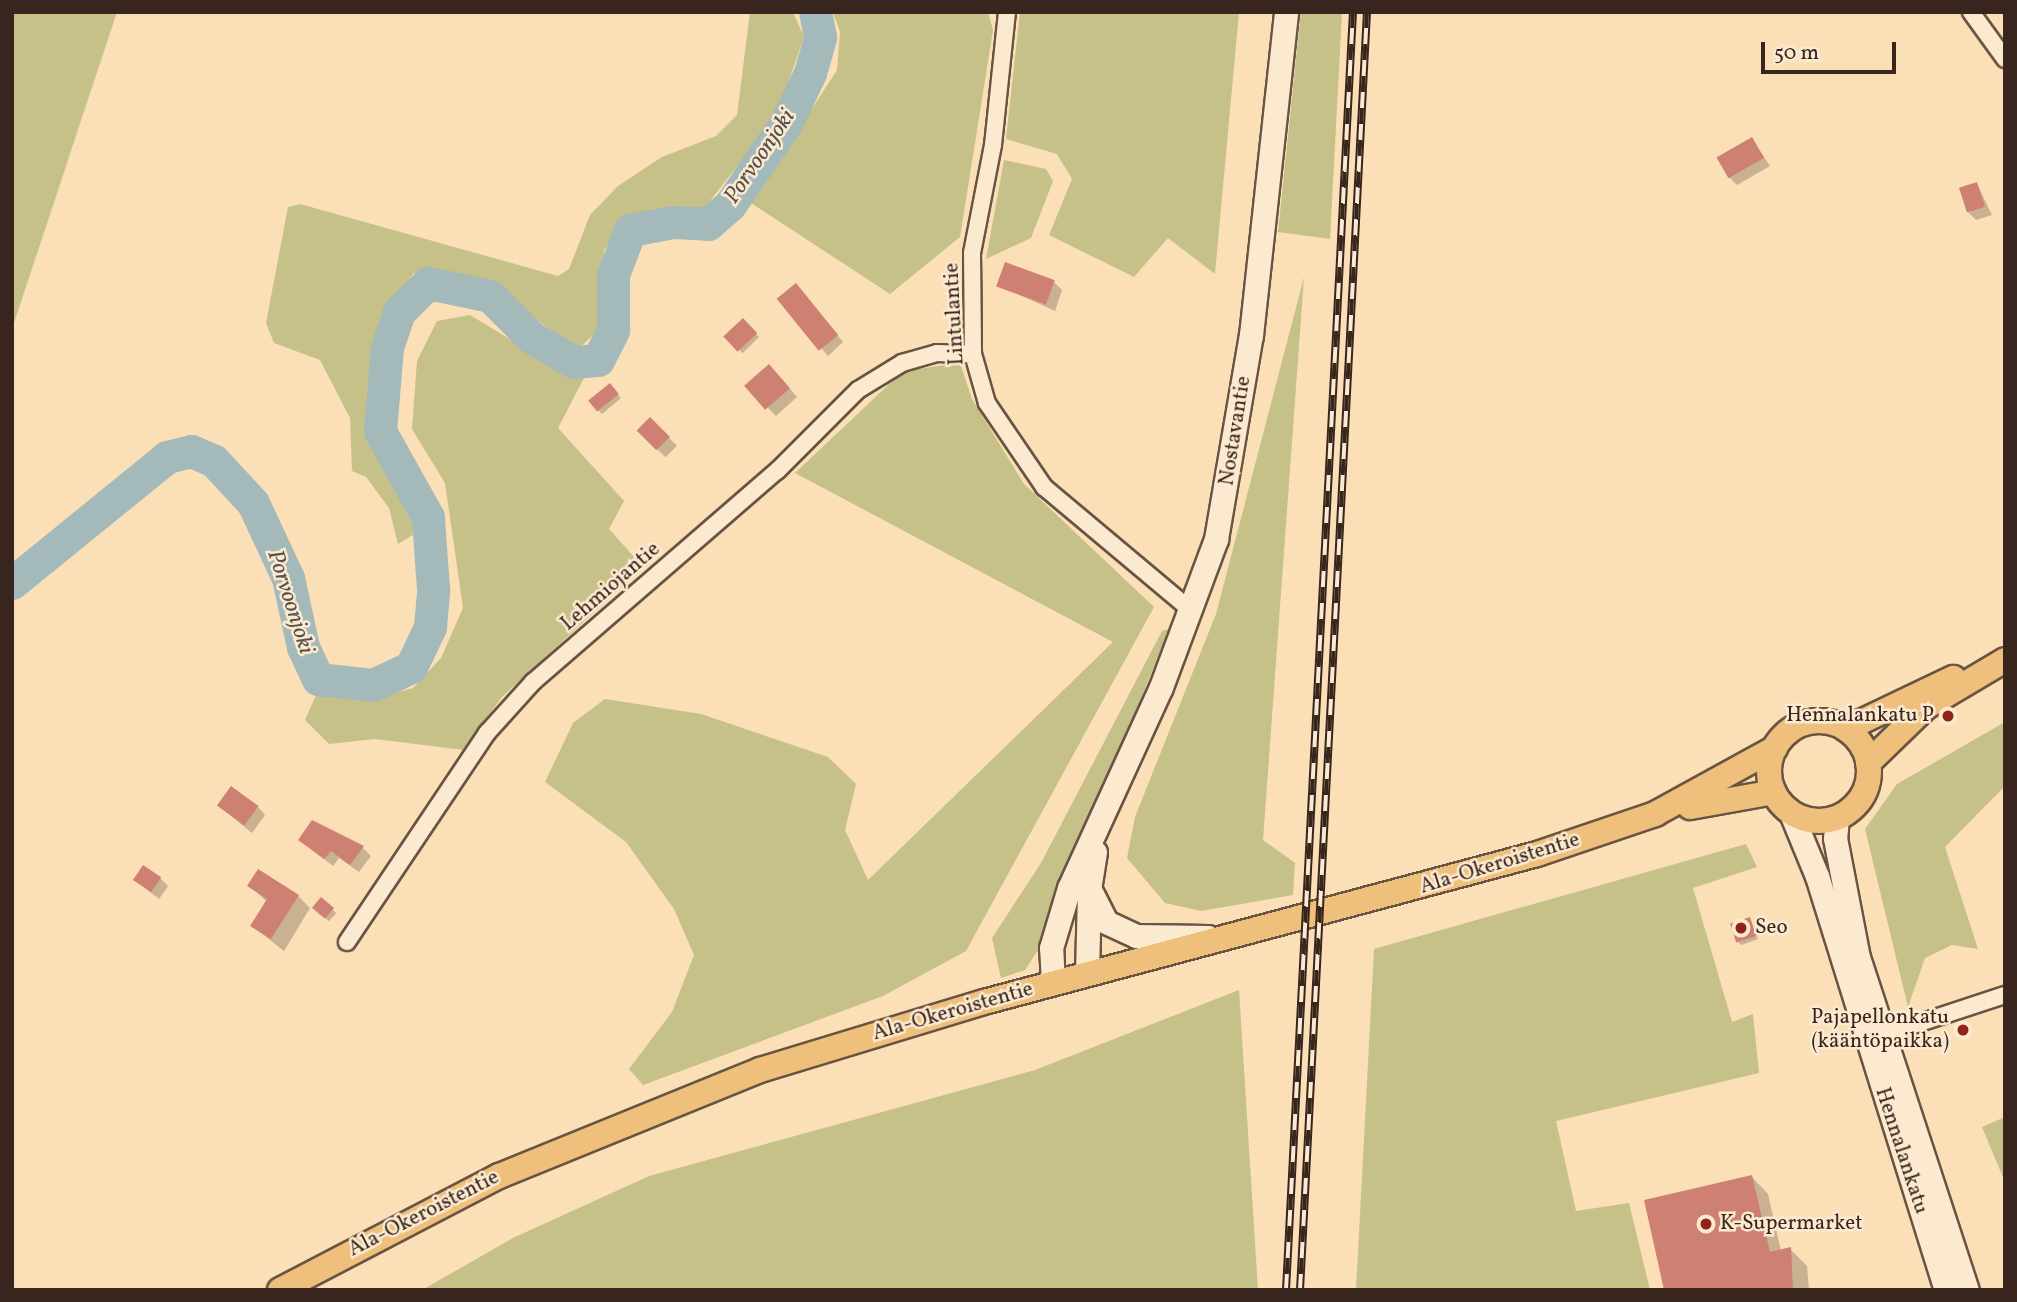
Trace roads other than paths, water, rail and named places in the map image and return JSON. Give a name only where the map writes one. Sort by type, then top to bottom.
[{"type":"main road","points":[[1846,729],[1907,695],[1997,664]]},
{"type":"main road","points":[[1868,763],[1846,729],[1815,721],[1799,726],[1775,748],[1769,770],[1774,792],[1791,813],[1818,821],[1837,817],[1865,791],[1868,763],[1908,721],[1997,664]]},
{"type":"main road","name":"Ala-Okeroistentie","points":[[1655,814],[1775,748]]},
{"type":"main road","name":"Ala-Okeroistentie","points":[[280,1290],[463,1193],[651,1111],[835,1046],[1087,974],[1469,876],[1655,814],[1774,792]]},
{"type":"street","name":"Lintulantie","points":[[1007,12],[993,145],[972,253],[974,354],[987,403],[1044,486],[1192,611]]},
{"type":"street","name":"Nostavantie","points":[[1053,984],[1051,948],[1069,888],[1099,828],[1192,611],[1232,464],[1286,12]]},
{"type":"street","points":[[1971,12],[2005,59]]},
{"type":"street","name":"Lehmiojantie","points":[[347,942],[486,733],[533,682],[776,471],[858,390],[914,360],[937,352],[974,354]]},
{"type":"street","name":"Hennalankatu","points":[[1791,813],[1817,876],[1967,1290]]},
{"type":"street","name":"Hennalankatu","points":[[1837,817],[1843,895],[1875,1037],[1946,1290]]},
{"type":"street","name":"Nostavantie","points":[[1087,974],[1089,888],[1099,828]]},
{"type":"street","points":[[1089,888],[1106,922],[1136,936],[1231,936]]},
{"type":"street","points":[[1875,1037],[2005,995]]},
{"type":"waterway","name":"Porvoonjoki","points":[[12,583],[167,457],[191,451],[214,461],[253,503],[288,578],[303,647],[318,679],[373,685],[411,667],[430,627],[433,589],[428,517],[380,431],[387,347],[399,312],[428,283],[490,296],[531,337],[574,362],[598,360],[613,330],[613,275],[630,230],[673,222],[708,224],[730,205],[787,121],[810,73],[820,37],[815,12]]},
{"type":"railway","points":[[1286,1290],[1353,12]]},
{"type":"railway","points":[[1300,1290],[1367,12]]},
{"type":"place","name":"Hennalankatu P","points":[[1948,716]]},
{"type":"place","name":"Seo","points":[[1741,928]]},
{"type":"place","name":"Pajapellonkatu (kääntöpaikka)","points":[[1963,1030]]},
{"type":"place","name":"K-Supermarket","points":[[1706,1224]]}]
